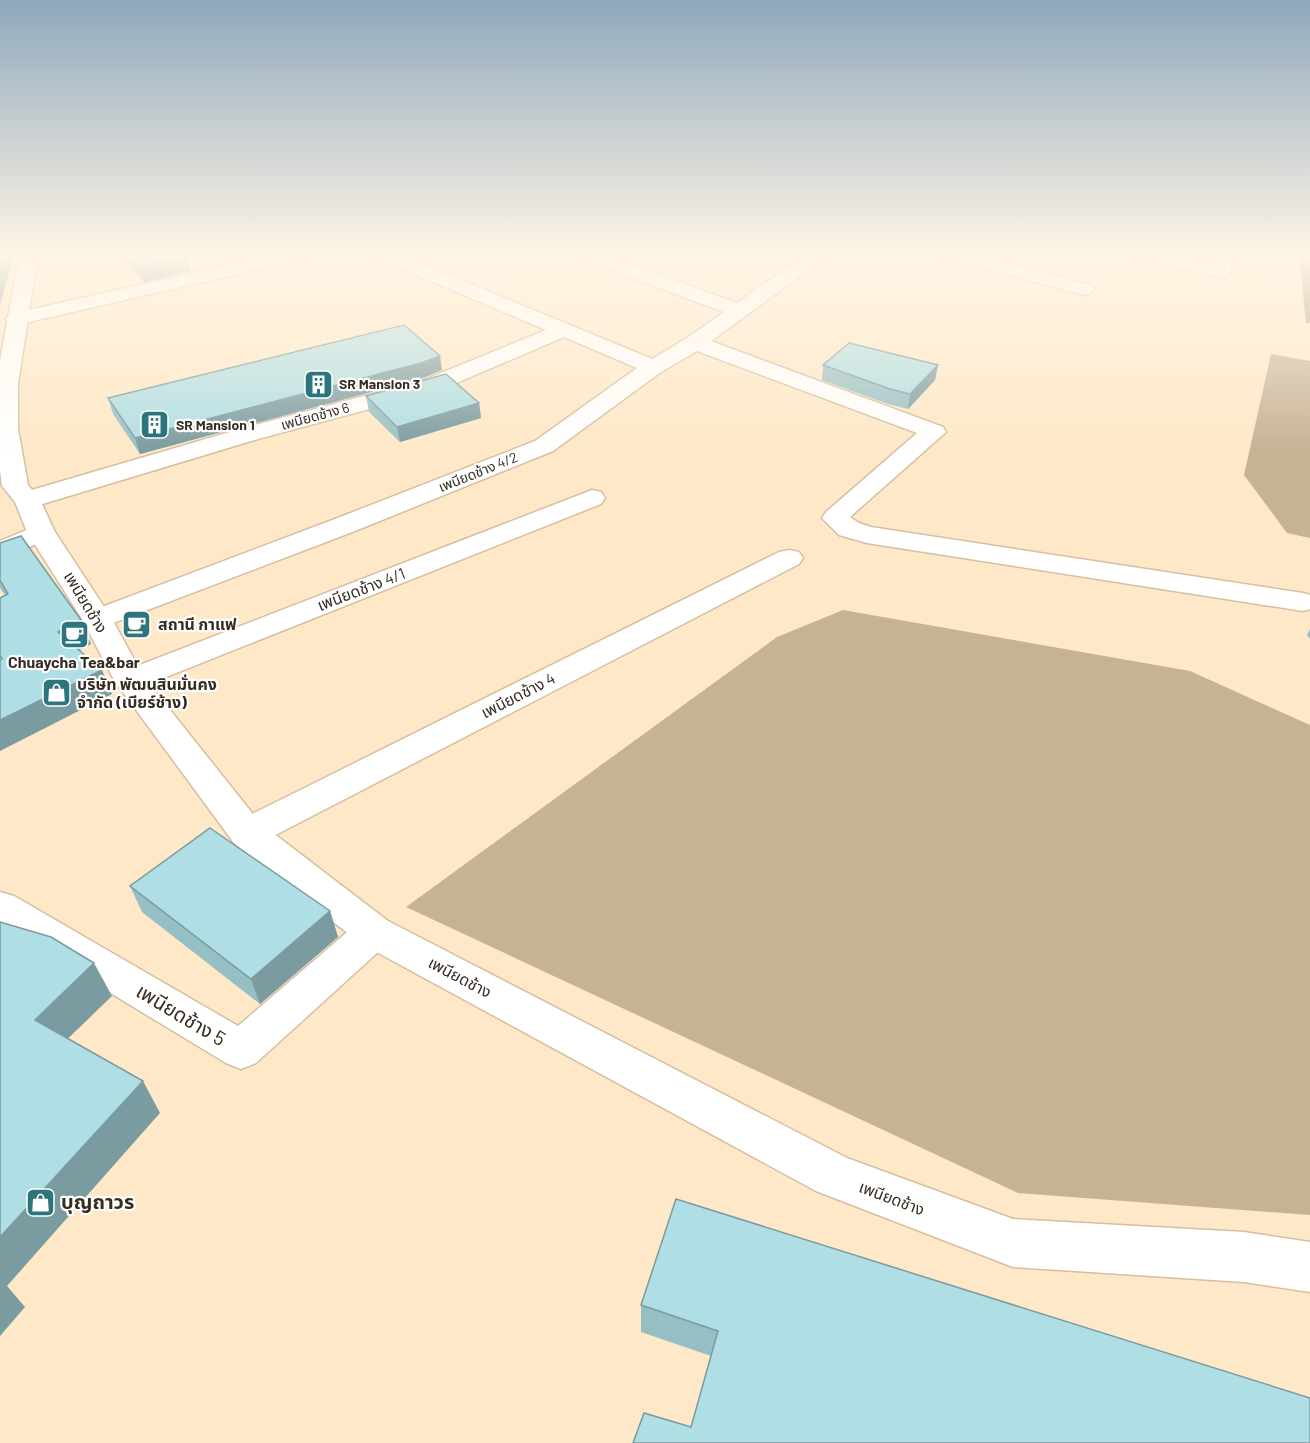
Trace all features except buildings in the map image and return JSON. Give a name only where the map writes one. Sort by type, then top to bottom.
[{"type":"street","name":"เพนียดช้าง","points":[[16,320],[7,384],[6,429],[15,486],[97,619],[130,680],[247,833],[374,932],[833,1175],[1013,1244],[1244,1257],[1310,1267]]},
{"type":"street","points":[[544,320],[653,367]]},
{"type":"street","name":"เพนียดช้าง 4/2","points":[[97,619],[345,525],[544,446],[653,367],[695,343],[725,320]]},
{"type":"street","name":"เพนียดช้าง 6","points":[[0,550],[34,516],[249,434],[432,385],[565,329]]},
{"type":"street","points":[[695,343],[933,432],[914,446],[835,518],[849,529],[867,535],[1303,602]]},
{"type":"street","name":"เพนียดช้าง 4/1","points":[[130,680],[592,498]]},
{"type":"street","name":"เพนียดช้าง 4","points":[[247,833],[789,558]]},
{"type":"street","name":"เพนียดช้าง 5","points":[[0,907],[241,1050],[374,932]]},
{"type":"shaded area","points":[[1271,354],[1310,361],[1310,538],[1287,533],[1244,475]]},
{"type":"shaded area","points":[[843,610],[1190,671],[1310,725],[1310,1215],[1018,1193],[406,907],[777,637]]},
{"type":"place","name":"SR Mansion 3","points":[[318,384]]},
{"type":"place","name":"SR Mansion 1","points":[[155,425]]},
{"type":"place","name":"สถานี กาแฟ","points":[[137,624]]},
{"type":"place","name":"Chuaycha Tea&bar","points":[[74,634]]},
{"type":"place","name":"บริษัท พัฒนสินมั่นคง จำกัด (เบียร์ช้าง)","points":[[56,693]]},
{"type":"place","name":"บุญถาวร","points":[[40,1202]]}]
